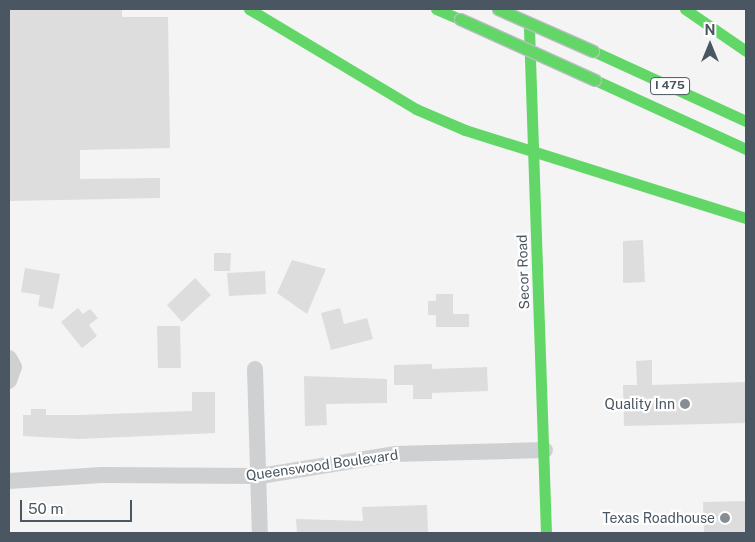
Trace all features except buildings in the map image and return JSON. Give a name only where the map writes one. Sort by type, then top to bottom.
[{"type":"main road","points":[[249,9],[416,109],[534,154],[746,218]]},
{"type":"main road","name":"I 475","points":[[436,9],[746,149]]},
{"type":"main road","name":"I 475","points":[[498,9],[746,121]]},
{"type":"main road","name":"Secor Road","points":[[528,9],[545,450],[546,533]]},
{"type":"main road","points":[[685,9],[746,51]]},
{"type":"street","points":[[9,358],[14,367],[9,381]]},
{"type":"street","points":[[255,369],[260,476],[260,533]]},
{"type":"street","name":"Queenswood Boulevard","points":[[9,481],[102,474],[260,476],[394,454],[545,450]]},
{"type":"traffic: fast","points":[[249,9],[416,109],[465,130],[746,218]]},
{"type":"traffic: fast","points":[[436,9],[460,19]]},
{"type":"traffic: fast","points":[[498,9],[593,51]]},
{"type":"traffic: fast","points":[[685,9],[746,51]]},
{"type":"traffic: fast","points":[[460,19],[595,80]]},
{"type":"traffic: fast","points":[[529,29],[546,533]]},
{"type":"traffic: fast","points":[[593,51],[746,121]]},
{"type":"traffic: fast","points":[[595,80],[746,149]]},
{"type":"place","name":"Quality Inn","points":[[685,404]]},
{"type":"place","name":"Texas Roadhouse","points":[[725,518]]}]
